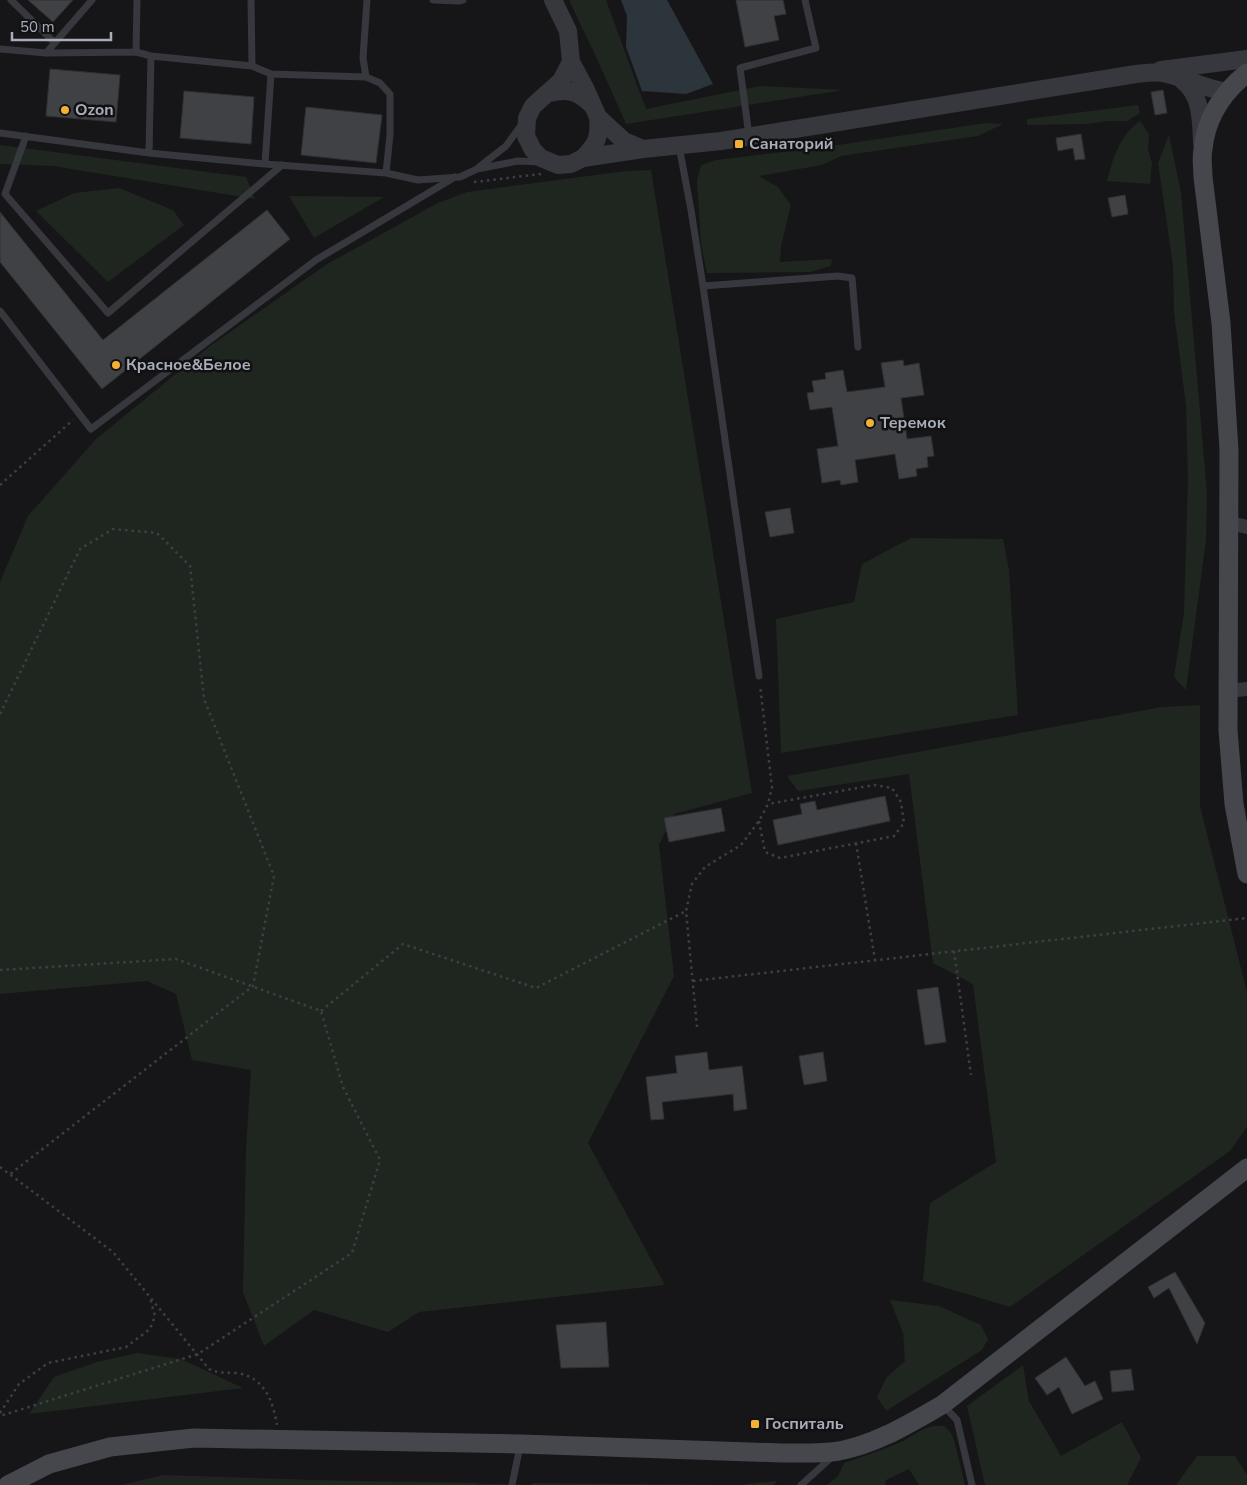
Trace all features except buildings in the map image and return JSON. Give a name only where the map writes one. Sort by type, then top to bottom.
[{"type":"main road","points":[[1236,83],[1214,114],[1208,127],[1202,150],[1203,177],[1224,363],[1229,450],[1238,525],[1227,692],[1234,804],[1247,874]]},
{"type":"main road","points":[[8,1485],[49,1464],[110,1446],[194,1438],[521,1444],[781,1453],[839,1451],[866,1444],[902,1428],[942,1405],[1247,1168]]},
{"type":"street","points":[[554,0],[568,31],[571,62],[595,111],[599,133],[594,148],[583,158],[571,164],[558,165],[541,158],[533,150],[526,136],[527,118],[533,106],[561,80],[571,62]]},
{"type":"street","points":[[583,158],[749,136],[1140,73],[1247,59]]},
{"type":"street","points":[[1140,73],[1157,72],[1175,76],[1213,90],[1236,83],[1226,70],[1214,64]]},
{"type":"street","points":[[1175,76],[1190,86],[1197,100],[1201,120],[1202,150]]},
{"type":"street","points":[[546,94],[568,91],[584,98],[624,141],[643,149]]},
{"type":"street","points":[[1227,692],[1247,690]]},
{"type":"lane","points":[[11,0],[55,43]]},
{"type":"lane","points":[[46,54],[92,0]]},
{"type":"lane","points":[[136,52],[137,0]]},
{"type":"lane","points":[[251,0],[252,66]]},
{"type":"lane","points":[[366,77],[363,58],[367,0]]},
{"type":"lane","points":[[433,0],[463,0]]},
{"type":"lane","points":[[749,136],[740,68],[816,48],[805,0]]},
{"type":"lane","points":[[0,49],[46,54],[136,52],[151,56],[252,66],[271,74],[366,77],[380,83],[390,94],[390,135],[386,173]]},
{"type":"lane","points":[[149,153],[151,56]]},
{"type":"lane","points":[[265,164],[271,74]]},
{"type":"lane","points":[[0,132],[149,153],[386,173],[418,180],[460,177],[477,169],[506,146],[527,118]]},
{"type":"lane","points":[[26,136],[5,194],[108,313],[282,165]]},
{"type":"lane","points":[[679,146],[703,286],[759,676]]},
{"type":"lane","points":[[477,169],[518,161],[549,162]]},
{"type":"lane","points":[[0,311],[91,429],[316,260],[455,177]]},
{"type":"lane","points":[[703,286],[838,276],[852,278],[858,347]]},
{"type":"lane","points":[[942,1405],[957,1420],[972,1485]]},
{"type":"lane","points":[[512,1485],[521,1444]]},
{"type":"lane","points":[[801,1485],[839,1451]]},
{"type":"path","points":[[0,485],[80,414]]},
{"type":"path","points":[[0,714],[80,549],[113,529],[157,533],[190,566],[204,698],[274,876],[253,986],[9,1175]]},
{"type":"path","points":[[698,1027],[686,911],[692,884],[705,867],[741,845],[758,822],[768,804],[772,787],[759,676]]},
{"type":"path","points":[[758,822],[765,852],[780,858],[894,836],[904,823],[901,802],[892,788],[874,785],[768,804]]},
{"type":"path","points":[[856,843],[875,960]]},
{"type":"path","points":[[321,1010],[403,944],[536,988],[686,911]]},
{"type":"path","points":[[693,981],[1247,918]]},
{"type":"path","points":[[954,951],[971,1075]]},
{"type":"path","points":[[0,970],[176,959],[321,1010]]},
{"type":"path","points":[[0,1415],[198,1354],[352,1253],[380,1160],[343,1087],[321,1010]]},
{"type":"path","points":[[0,1167],[113,1252],[209,1369],[218,1373],[249,1375],[260,1383],[267,1393],[274,1411],[279,1439]]},
{"type":"path","points":[[0,1415],[20,1384],[48,1363],[126,1347],[150,1329],[155,1316],[150,1297]]},
{"type":"shaded area","points":[[569,0],[606,0],[646,109],[760,86],[844,90],[626,124]]},
{"type":"shaded area","points":[[621,0],[667,0],[713,84],[686,94],[642,91],[626,47],[627,16]]},
{"type":"shaded area","points":[[1138,105],[1140,113],[1127,121],[1027,125],[1027,119]]},
{"type":"shaded area","points":[[1140,121],[1149,134],[1148,150],[1152,163],[1150,184],[1107,181],[1122,140]]},
{"type":"shaded area","points":[[986,123],[1003,124],[978,136],[841,156],[822,165],[759,176],[778,187],[791,205],[781,246],[780,262],[832,259],[831,266],[811,272],[707,273],[701,245],[697,181],[701,165],[716,160],[831,146]]},
{"type":"shaded area","points":[[1169,135],[1181,193],[1207,493],[1206,540],[1186,690],[1174,677],[1184,612],[1188,480],[1186,405],[1174,313],[1173,265],[1158,163]]},
{"type":"shaded area","points":[[0,145],[246,177],[255,199],[53,166],[0,164]]},
{"type":"shaded area","points":[[651,170],[752,793],[674,814],[659,845],[674,976],[588,1143],[665,1285],[419,1312],[388,1332],[314,1310],[264,1346],[243,1292],[246,1149],[251,1070],[192,1060],[176,994],[147,981],[0,994],[0,582],[28,516],[96,439],[210,346],[327,264],[438,203],[467,192],[626,171]]},
{"type":"shaded area","points":[[119,188],[173,210],[184,225],[108,282],[36,211],[74,193]]},
{"type":"shaded area","points":[[289,196],[384,197],[314,238]]},
{"type":"shaded area","points":[[911,538],[1003,539],[1009,570],[1018,715],[781,753],[776,619],[854,602],[862,564]]},
{"type":"shaded area","points":[[1200,705],[1200,806],[1247,992],[1247,1127],[1230,1151],[1010,1307],[923,1281],[930,1203],[996,1162],[973,984],[933,963],[909,774],[798,791],[787,776],[1162,707]]},
{"type":"shaded area","points":[[890,1300],[939,1306],[981,1325],[988,1339],[982,1350],[886,1411],[877,1397],[887,1377],[905,1361],[903,1333]]},
{"type":"shaded area","points":[[137,1353],[181,1359],[243,1388],[29,1414],[54,1377],[97,1362]]},
{"type":"shaded area","points":[[1023,1365],[1029,1401],[1061,1456],[1122,1422],[1141,1458],[1127,1485],[985,1485],[967,1406]]},
{"type":"shaded area","points":[[933,1426],[944,1426],[951,1433],[965,1485],[919,1485],[909,1469],[886,1480],[885,1485],[827,1485],[838,1476],[844,1463],[901,1442]]},
{"type":"shaded area","points":[[1197,1456],[1235,1456],[1247,1475],[1247,1485],[1176,1485]]},
{"type":"shaded area","points":[[163,1475],[346,1481],[552,1485],[121,1485]]},
{"type":"shaded area","points":[[158,1478],[478,1483],[477,1485],[131,1485]]},
{"type":"shaded area","points":[[777,1481],[774,1485],[739,1485]]},
{"type":"shaded area","points":[[532,1483],[739,1485],[531,1485]]},
{"type":"place","name":"Ozon","points":[[65,110]]},
{"type":"place","name":"Санаторий","points":[[739,144]]},
{"type":"place","name":"Красное&Белое","points":[[116,365]]},
{"type":"place","name":"Теремок","points":[[870,423]]},
{"type":"place","name":"Госпиталь","points":[[755,1424]]}]
